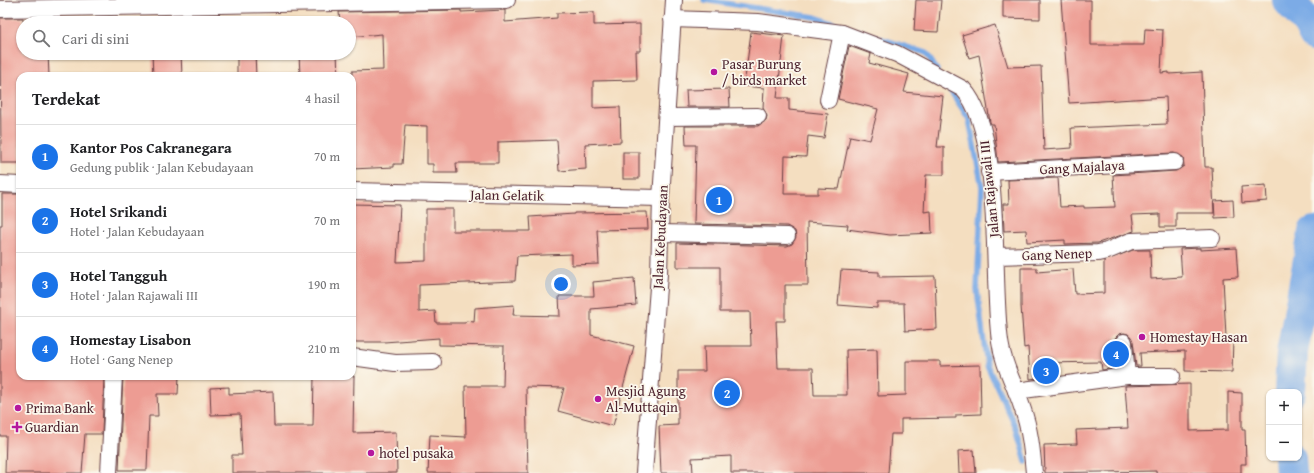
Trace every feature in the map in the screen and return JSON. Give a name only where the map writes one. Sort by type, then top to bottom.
[{"type":"street","points":[[0,10],[507,0]]},
{"type":"street","name":"Jalan Kebudayaan","points":[[644,473],[661,233],[661,198],[674,0]]},
{"type":"street","name":"Jalan Rajawali III","points":[[672,19],[758,22],[842,33],[897,54],[963,89],[975,106],[983,132],[989,172],[996,256],[996,310],[1000,343],[1005,365],[1016,391],[1031,436],[1034,473]]},
{"type":"street","points":[[828,100],[842,33]]},
{"type":"street","points":[[667,117],[758,116]]},
{"type":"street","name":"Gang Majalaya","points":[[989,172],[1175,162]]},
{"type":"street","points":[[0,184],[16,185]]},
{"type":"street","name":"Jalan Gelatik","points":[[356,191],[661,198]]},
{"type":"street","points":[[661,233],[787,236]]},
{"type":"street","name":"Gang Nenep","points":[[996,256],[1098,254],[1131,241],[1212,238]]},
{"type":"street","points":[[1124,342],[1127,376]]},
{"type":"street","points":[[356,358],[395,363],[433,362]]},
{"type":"street","points":[[1016,391],[1127,376],[1172,376]]},
{"type":"street","points":[[109,473],[114,380]]},
{"type":"building","points":[[916,0],[941,0],[938,32],[914,31]]},
{"type":"building","points":[[1003,0],[1040,0],[1040,19],[1003,18]]},
{"type":"building","points":[[1061,0],[1091,0],[1091,45],[1144,45],[1145,29],[1163,30],[1161,73],[1202,72],[1205,167],[1212,167],[1214,213],[1176,213],[1176,227],[1160,227],[1160,214],[1132,215],[1134,231],[1098,243],[1065,244],[1065,240],[1027,242],[1026,230],[1004,231],[1003,204],[1009,204],[1008,180],[1058,178],[1060,207],[1115,207],[1113,175],[1176,171],[1184,166],[1183,157],[1174,153],[998,162],[994,124],[991,124],[990,122],[979,55],[969,58],[962,35],[995,25],[1008,67],[1041,66],[1044,150],[1072,148],[1071,128],[1167,124],[1166,97],[1069,103]]},
{"type":"building","points":[[461,10],[461,12],[505,10],[505,22],[557,18],[557,13],[594,12],[594,25],[640,24],[640,51],[636,51],[637,80],[593,81],[593,108],[620,107],[621,142],[585,144],[586,169],[559,171],[557,140],[498,142],[498,163],[456,163],[457,173],[433,173],[433,164],[427,164],[427,126],[405,125],[402,164],[394,164],[394,167],[356,169],[356,72],[352,71],[383,70],[382,34],[356,36],[356,16],[339,16],[339,12]]},
{"type":"building","points":[[0,18],[16,18],[16,60],[48,60],[49,72],[16,72],[16,163],[1,163]]},
{"type":"building","points":[[751,32],[784,36],[777,98],[789,98],[789,110],[828,114],[824,138],[808,136],[806,157],[785,156],[784,194],[818,194],[818,188],[839,189],[850,136],[870,140],[878,109],[838,99],[849,46],[871,54],[869,63],[909,74],[904,92],[943,96],[937,147],[944,147],[944,175],[926,175],[924,212],[931,211],[932,233],[890,235],[847,229],[848,225],[807,222],[808,285],[785,285],[785,321],[776,321],[778,368],[813,368],[814,395],[847,395],[846,350],[877,349],[878,396],[906,395],[906,361],[940,361],[940,366],[980,365],[981,414],[956,415],[956,418],[901,419],[901,434],[891,434],[888,473],[731,473],[731,456],[692,458],[693,473],[661,473],[659,426],[678,425],[678,371],[705,371],[704,346],[751,346],[750,312],[720,312],[720,267],[677,267],[677,243],[787,246],[792,244],[796,237],[795,231],[787,226],[694,224],[696,145],[686,145],[685,126],[758,126],[766,120],[767,116],[763,108],[764,88],[744,86]]},
{"type":"building","points":[[152,60],[181,60],[182,72],[153,72]]},
{"type":"building","points":[[237,60],[255,60],[256,72],[237,72]]},
{"type":"building","points":[[299,60],[337,60],[338,72],[300,72]]},
{"type":"building","points":[[729,89],[730,107],[687,107],[686,90]]},
{"type":"building","points":[[623,152],[639,152],[639,179],[623,179]]},
{"type":"building","points":[[1266,185],[1267,201],[1242,203],[1241,187]]},
{"type":"building","points":[[2,194],[16,194],[16,380],[104,380],[102,434],[85,434],[82,473],[5,473],[6,436],[0,436],[0,225],[2,225]]},
{"type":"building","points":[[1233,200],[1234,217],[1215,218],[1214,201]]},
{"type":"building","points":[[356,204],[400,205],[397,262],[426,261],[426,209],[453,209],[453,231],[531,231],[530,217],[574,213],[647,212],[648,229],[597,230],[599,264],[572,265],[572,254],[517,256],[515,281],[419,285],[419,312],[435,311],[436,323],[465,323],[466,321],[474,322],[475,308],[514,305],[513,315],[560,316],[559,296],[594,296],[593,282],[634,278],[636,305],[591,309],[591,335],[634,346],[613,426],[558,411],[564,388],[526,387],[528,473],[428,473],[430,435],[466,437],[465,386],[503,386],[504,346],[439,345],[439,338],[384,342],[356,342]]},
{"type":"building","points":[[1200,248],[1200,250],[1236,248],[1238,277],[1223,278],[1226,337],[1233,338],[1232,372],[1185,371],[1185,351],[1140,353],[1141,366],[1136,366],[1133,341],[1128,334],[1124,333],[1119,334],[1115,338],[1117,368],[1102,370],[1101,362],[1045,363],[1046,377],[1030,379],[1028,347],[1024,348],[1021,306],[1021,268],[1037,268],[1037,272],[1073,269],[1075,294],[1104,293],[1104,261],[1133,250],[1150,250],[1151,279],[1182,277],[1180,249]]},
{"type":"building","points":[[841,270],[879,272],[879,277],[935,276],[937,329],[905,331],[904,303],[877,303],[877,308],[838,305]]},
{"type":"building","points":[[123,380],[179,380],[178,394],[157,394],[158,416],[149,416],[147,470],[119,470]]},
{"type":"building","points":[[314,380],[354,380],[353,433],[396,432],[397,473],[232,473],[232,455],[242,455],[240,414],[211,415],[210,388],[229,387],[229,394],[273,392],[274,426],[313,426]]},
{"type":"building","points":[[1190,384],[1190,431],[1228,430],[1228,392],[1242,393],[1242,430],[1245,430],[1246,464],[1241,464],[1241,473],[1156,473],[1156,471],[1045,473],[1044,445],[1077,444],[1076,430],[1128,428],[1125,386]]},
{"type":"building","points":[[974,450],[976,473],[959,473],[958,451]]},
{"type":"waterway","points":[[704,0],[815,17],[845,27]]},
{"type":"waterway","points":[[1288,0],[1308,23],[1314,35]]},
{"type":"waterway","points":[[858,31],[926,53],[937,70]]},
{"type":"waterway","points":[[948,87],[969,119],[982,187],[977,290],[987,365],[1016,428],[1026,462]]},
{"type":"waterway","points":[[1290,389],[1292,353],[1314,232]]},
{"type":"waterway","points":[[1290,461],[1291,473]]},
{"type":"place","name":"Pasar Burung / birds market","points":[[714,72]]},
{"type":"place","name":"Kantor Pos Cakranegara","points":[[719,200]]},
{"type":"place","name":"Homestay Hasan","points":[[1142,337]]},
{"type":"place","name":"Homestay Lisabon","points":[[1116,354]]},
{"type":"place","name":"Hotel Tangguh","points":[[1046,371]]},
{"type":"place","name":"Hotel Srikandi","points":[[727,393]]},
{"type":"place","name":"Mesjid Agung Al-Muttaqin","points":[[598,399]]},
{"type":"place","name":"Prima Bank","points":[[18,408]]},
{"type":"place","name":"Guardian","points":[[17,427]]},
{"type":"place","name":"hotel pusaka","points":[[371,453]]}]
